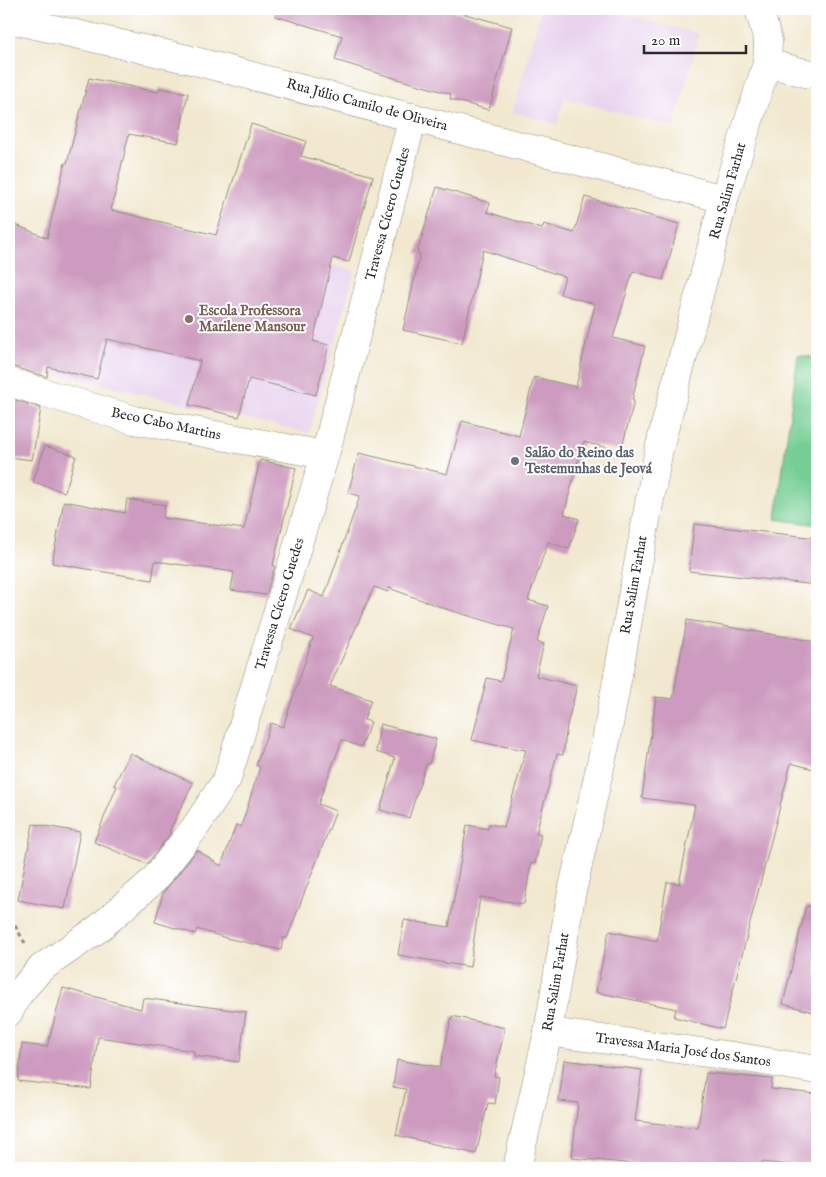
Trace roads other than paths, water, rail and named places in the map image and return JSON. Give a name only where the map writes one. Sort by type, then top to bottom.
[{"type":"street","name":"Rua Salim Farhat","points":[[517,1168],[548,1032],[571,896],[606,741],[659,449],[724,199],[767,63],[768,41],[759,9]]},
{"type":"street","name":"Rua Júlio Camilo de Oliveira","points":[[9,19],[186,59],[724,199]]},
{"type":"street","points":[[767,63],[805,73],[817,74]]},
{"type":"street","name":"Travessa Cícero Guedes","points":[[9,1012],[17,996],[40,969],[98,929],[154,880],[194,829],[227,779],[325,455],[413,117]]},
{"type":"street","name":"Beco Cabo Martins","points":[[9,382],[134,420],[325,455]]},
{"type":"street","name":"Travessa Maria José dos Santos","points":[[548,1032],[739,1057],[817,1070]]},
{"type":"place","name":"Escola Professora Marilene Mansour","points":[[189,319]]},
{"type":"place","name":"Salão do Reino das Testemunhas de Jeová","points":[[515,461]]}]
